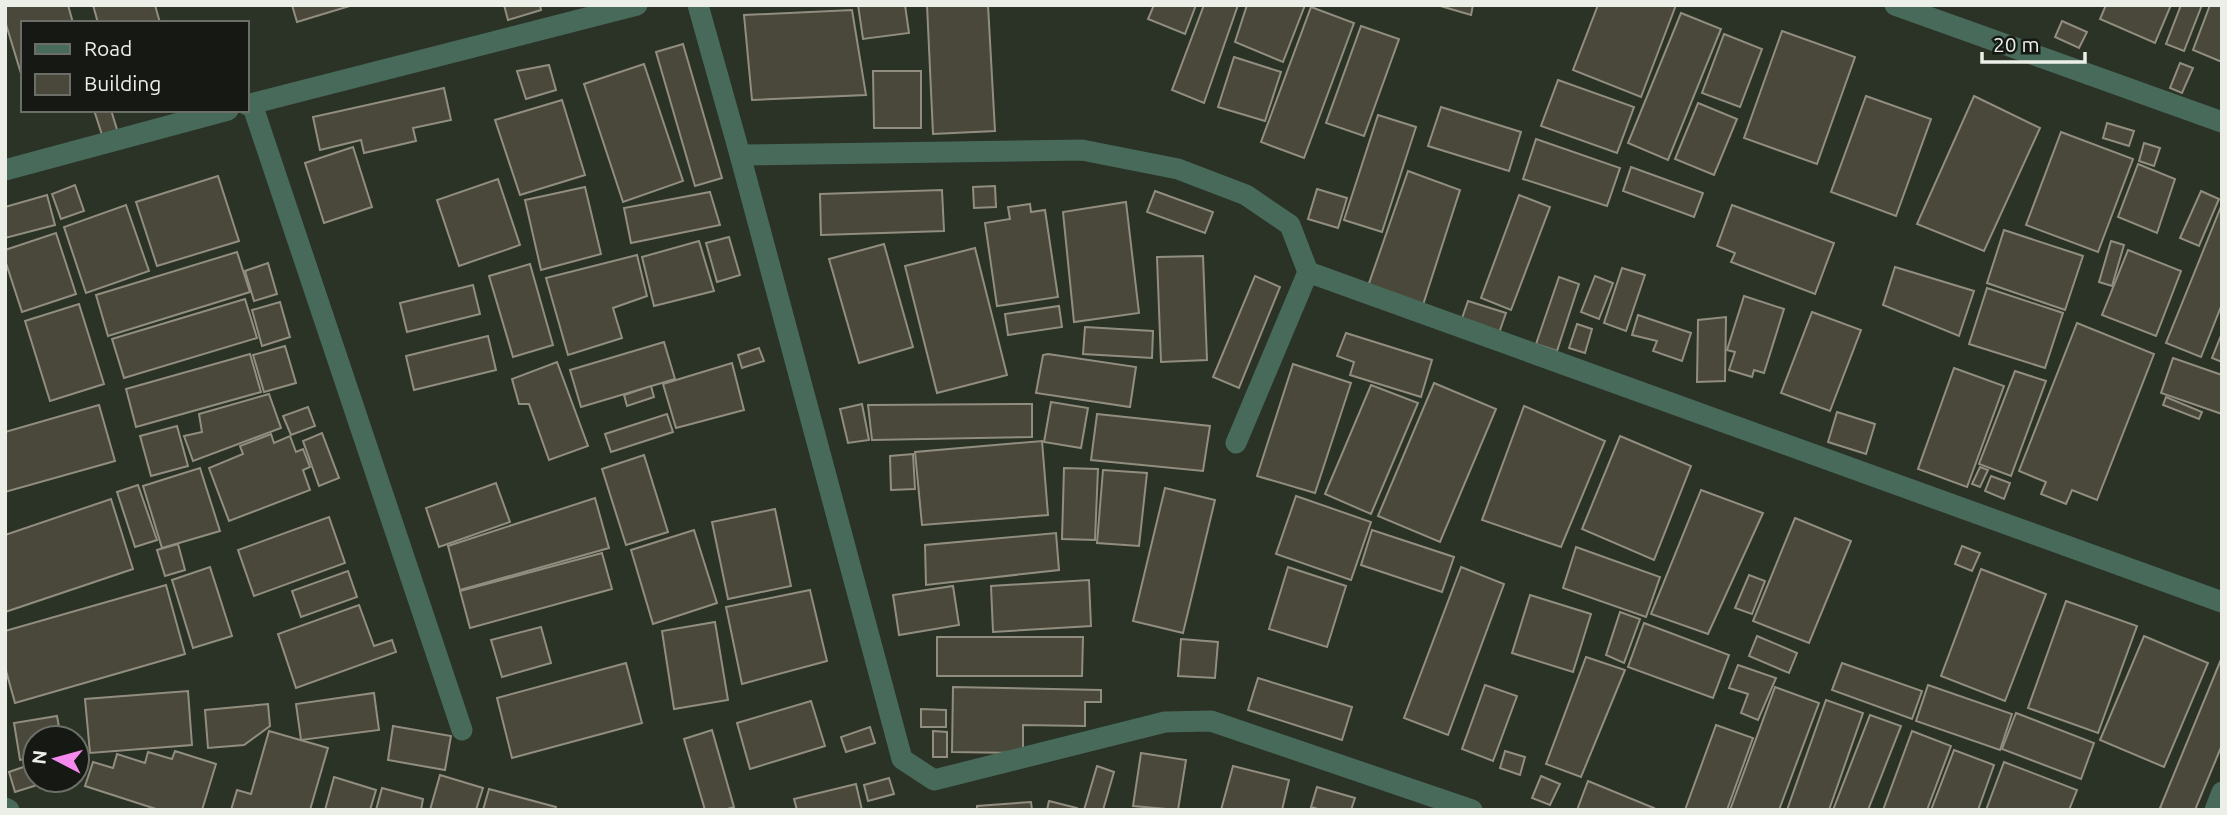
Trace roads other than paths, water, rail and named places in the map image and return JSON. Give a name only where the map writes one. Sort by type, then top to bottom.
[{"type":"street","points":[[462,730],[249,105],[636,5]]},
{"type":"street","points":[[698,5],[902,759],[934,780],[1165,722],[1211,721],[1472,810]]},
{"type":"street","points":[[1895,5],[2222,122]]},
{"type":"street","points":[[5,170],[221,112]]},
{"type":"street","points":[[740,155],[1082,150],[1178,169],[1246,195],[1290,225],[1308,272],[1236,443]]},
{"type":"street","points":[[1308,272],[2222,602]]},
{"type":"street","points":[[2214,810],[2222,792]]}]
